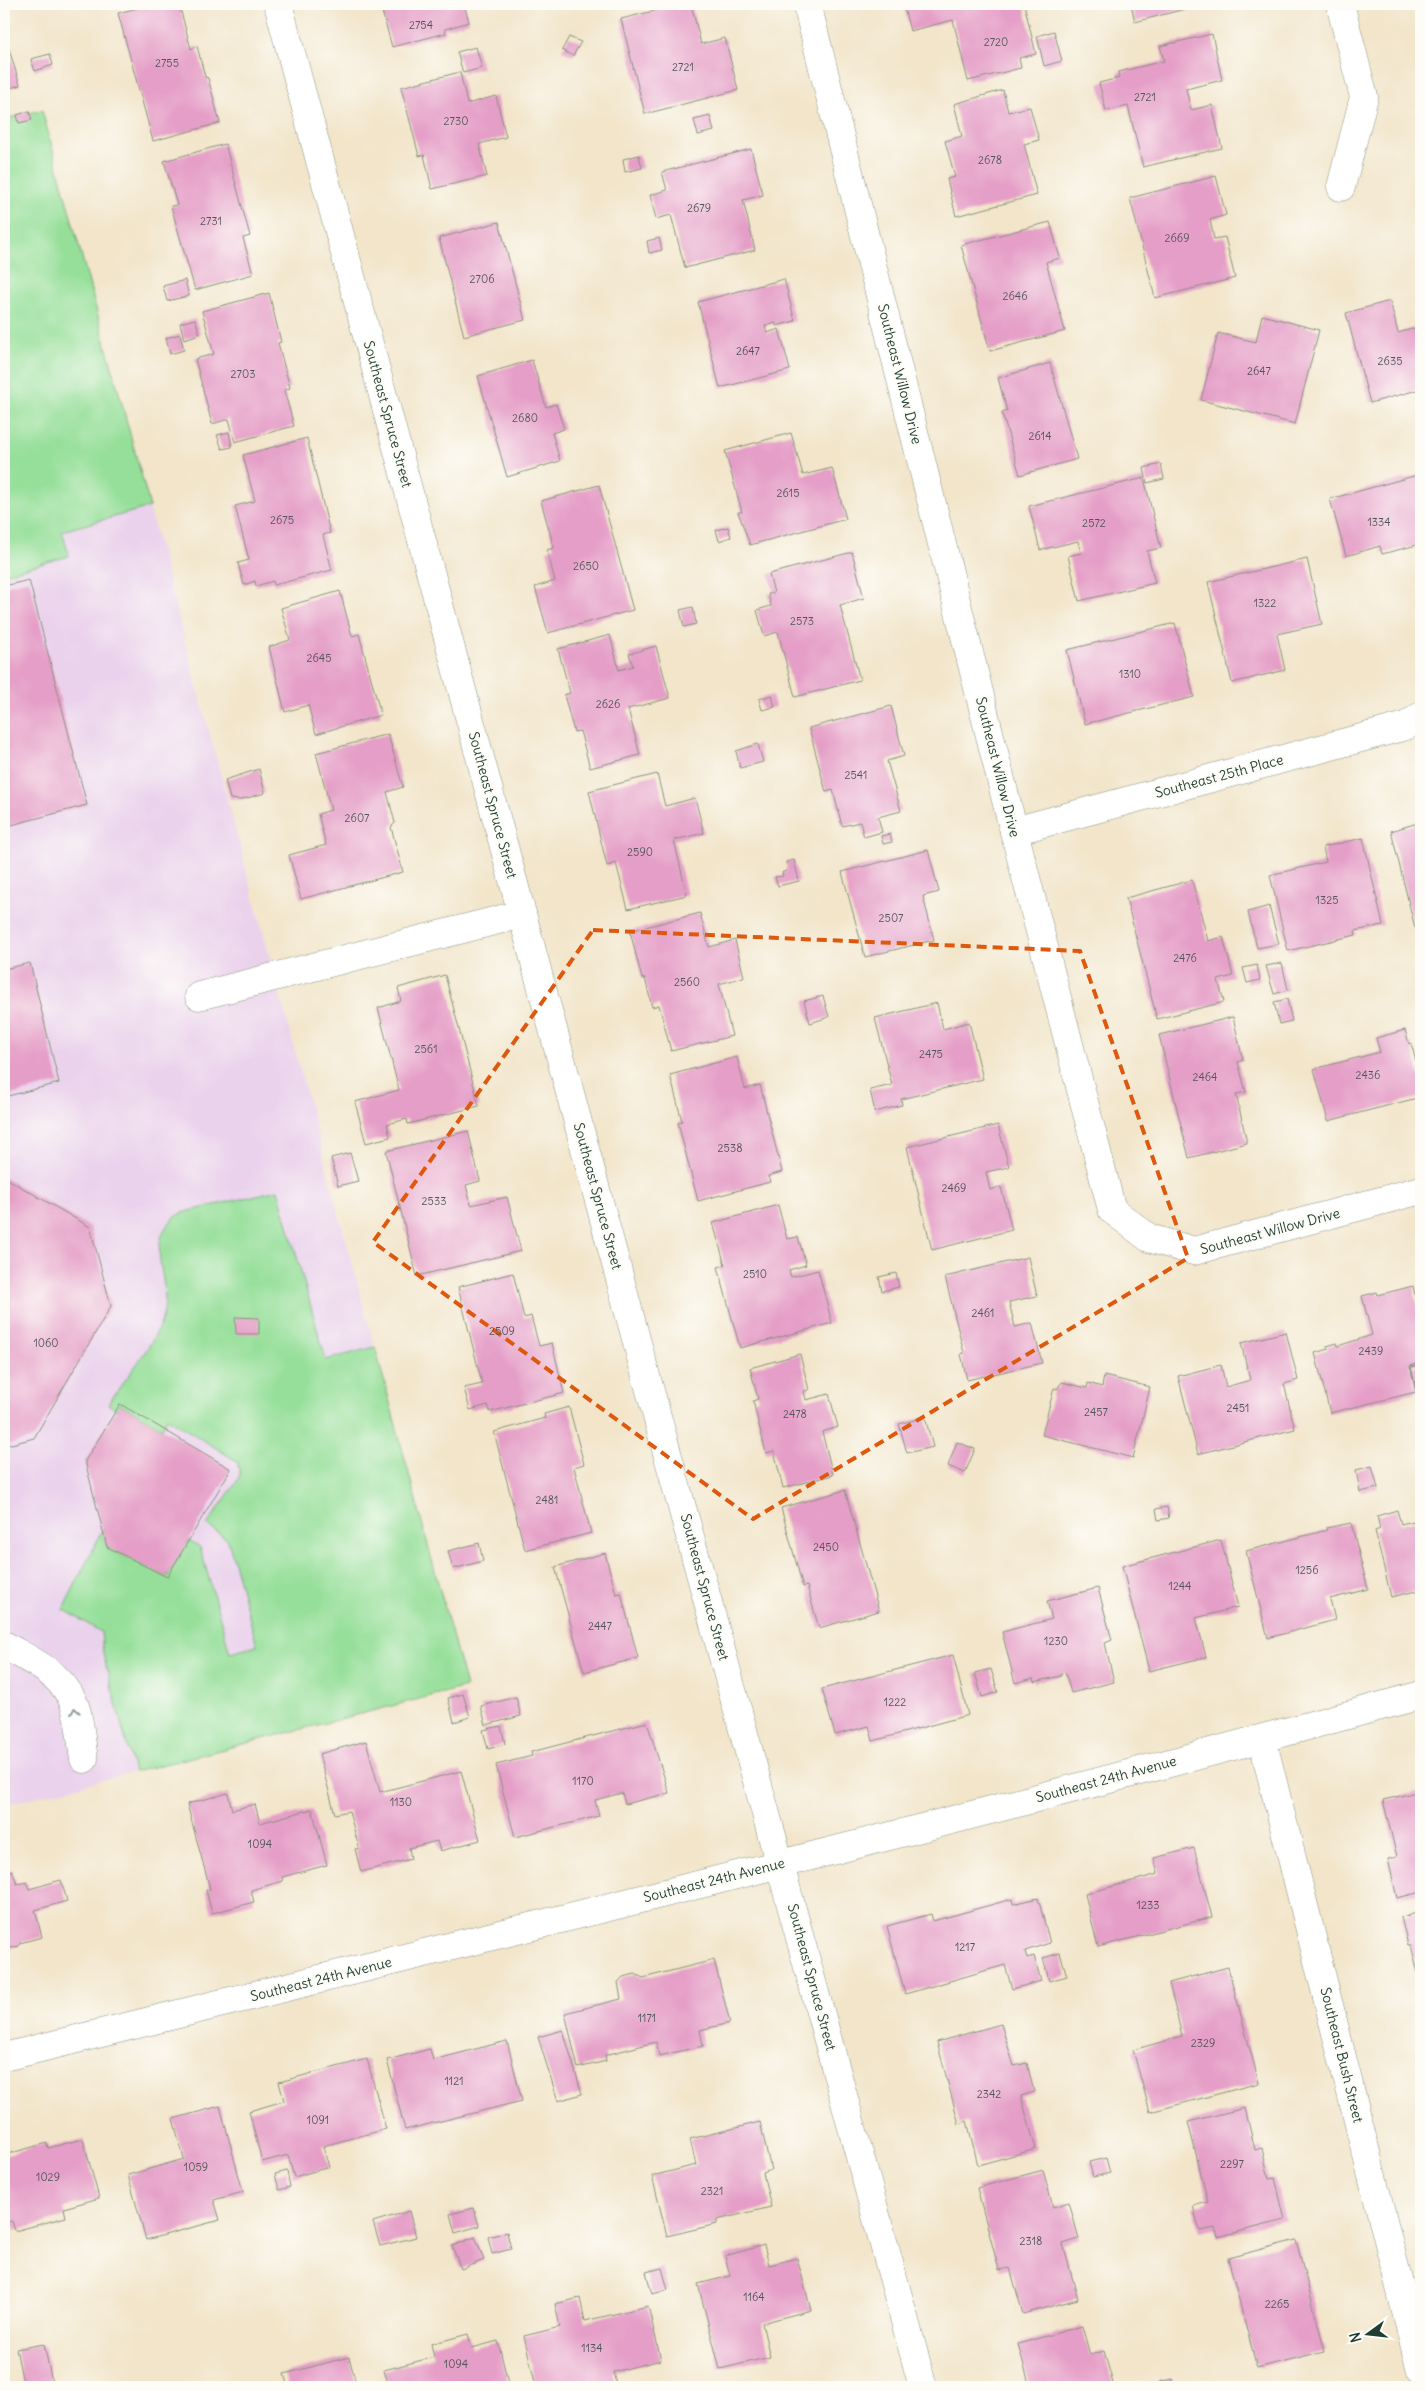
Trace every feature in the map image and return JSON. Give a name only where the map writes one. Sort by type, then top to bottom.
[{"type":"street","name":"Southeast Spruce Street","points":[[278,4],[643,1365],[781,1863],[923,2387]]},
{"type":"street","name":"Southeast Willow Drive","points":[[807,4],[1014,831],[1112,1210],[1148,1238],[1194,1251],[1421,1190]]},
{"type":"street","points":[[1340,4],[1364,97],[1341,187]]},
{"type":"street","name":"Southeast 25th Place","points":[[1014,831],[1406,726],[1421,716]]},
{"type":"street","points":[[199,996],[522,914]]},
{"type":"street","points":[[4,1645],[43,1667],[60,1681],[74,1702],[84,1759]]},
{"type":"street","name":"Southeast 24th Avenue","points":[[4,2058],[781,1863],[1262,1739],[1421,1695]]},
{"type":"street","name":"Southeast Bush Street","points":[[1262,1739],[1421,2371]]},
{"type":"highlighted area","points":[[593,930],[1080,951],[1188,1258],[753,1519],[373,1242]]},
{"type":"shaded area","points":[[42,110],[466,1687],[4,1805],[4,119]]},
{"type":"green space","points":[[42,110],[150,507],[62,531],[69,556],[4,574],[4,119]]},
{"type":"green space","points":[[278,1190],[326,1360],[375,1347],[466,1687],[134,1772],[103,1654],[101,1632],[63,1609],[103,1529],[107,1547],[167,1577],[189,1540],[200,1547],[230,1653],[257,1646],[228,1540],[207,1525],[238,1480],[240,1474],[237,1461],[167,1418],[162,1428],[120,1404],[116,1410],[108,1404],[154,1338],[163,1316],[165,1302],[159,1248],[162,1235],[169,1224],[181,1213]]},
{"type":"building","points":[[154,4],[179,4],[191,49],[197,46],[220,123],[153,141],[118,13]]},
{"type":"building","points":[[380,4],[438,4],[439,7],[464,4],[469,22],[445,29],[446,33],[392,47]]},
{"type":"building","points":[[682,4],[691,4],[701,44],[725,38],[738,90],[645,114],[621,19]]},
{"type":"building","points":[[903,4],[1024,4],[1036,54],[1019,58],[1021,68],[968,81],[953,20],[910,31]]},
{"type":"building","points":[[1131,4],[1204,4],[1135,22]]},
{"type":"building","points":[[1054,31],[1062,61],[1044,66],[1037,36]]},
{"type":"building","points":[[4,33],[20,85],[4,90]]},
{"type":"building","points":[[1212,34],[1222,80],[1186,89],[1191,110],[1212,105],[1222,148],[1143,167],[1128,106],[1106,111],[1099,83],[1119,78],[1118,72],[1164,61],[1160,46]]},
{"type":"building","points":[[569,37],[581,42],[573,56],[562,50]]},
{"type":"building","points":[[476,47],[482,68],[463,73],[457,52]]},
{"type":"building","points":[[50,54],[53,65],[35,71],[31,59]]},
{"type":"building","points":[[460,72],[467,104],[496,96],[506,137],[479,144],[487,176],[432,189],[424,155],[419,156],[401,87]]},
{"type":"building","points":[[1003,90],[1008,112],[1030,107],[1039,140],[1024,144],[1037,195],[956,216],[947,179],[955,177],[945,141],[962,136],[954,104]]},
{"type":"building","points":[[29,111],[32,120],[19,123],[17,115]]},
{"type":"building","points":[[710,116],[714,131],[698,135],[694,120]]},
{"type":"building","points":[[225,144],[250,236],[243,238],[253,274],[195,290],[171,206],[177,205],[164,161]]},
{"type":"building","points":[[751,149],[763,195],[743,200],[755,250],[685,268],[671,215],[656,219],[650,195],[667,190],[662,172]]},
{"type":"building","points":[[639,155],[642,168],[625,172],[623,159]]},
{"type":"building","points":[[1216,176],[1226,215],[1210,220],[1214,239],[1225,237],[1235,278],[1155,298],[1130,198]]},
{"type":"building","points":[[499,222],[525,320],[464,336],[439,238]]},
{"type":"building","points":[[1050,222],[1060,258],[1046,262],[1065,331],[990,351],[961,245]]},
{"type":"building","points":[[659,238],[662,250],[649,253],[647,241]]},
{"type":"building","points":[[784,279],[795,321],[776,326],[776,323],[765,326],[767,333],[779,329],[790,370],[720,388],[698,302]]},
{"type":"building","points":[[185,280],[189,296],[167,301],[163,286]]},
{"type":"building","points":[[269,293],[281,342],[278,343],[290,388],[284,390],[294,426],[235,442],[229,419],[212,424],[195,359],[214,354],[202,311]]},
{"type":"building","points":[[1390,301],[1398,333],[1421,326],[1421,389],[1370,403],[1346,313]]},
{"type":"building","points":[[1262,315],[1319,330],[1295,424],[1201,400],[1218,333],[1256,342]]},
{"type":"building","points":[[195,319],[200,334],[184,339],[180,323]]},
{"type":"building","points":[[180,334],[184,350],[170,354],[166,338]]},
{"type":"building","points":[[532,360],[546,407],[556,404],[564,429],[552,433],[560,461],[507,477],[478,376]]},
{"type":"building","points":[[1050,363],[1077,459],[1020,475],[1002,413],[1007,411],[998,378]]},
{"type":"building","points":[[229,432],[232,447],[222,449],[217,435]]},
{"type":"building","points":[[791,433],[803,475],[832,468],[846,519],[750,545],[738,512],[742,512],[725,451]]},
{"type":"building","points":[[307,438],[330,533],[323,535],[332,570],[274,585],[273,581],[256,586],[255,581],[244,585],[238,563],[249,560],[235,506],[255,501],[243,455]]},
{"type":"building","points":[[1161,464],[1164,479],[1147,483],[1144,468]]},
{"type":"building","points":[[1421,474],[1421,548],[1419,549],[1417,545],[1382,554],[1380,546],[1346,556],[1330,499]]},
{"type":"building","points":[[1144,478],[1161,548],[1147,551],[1155,583],[1079,601],[1068,556],[1081,553],[1078,541],[1040,550],[1029,506]]},
{"type":"building","points":[[599,485],[633,610],[548,633],[535,587],[555,581],[547,550],[554,548],[541,501]]},
{"type":"building","points":[[728,527],[731,537],[719,541],[716,530]]},
{"type":"building","points":[[852,552],[864,598],[840,605],[860,680],[795,697],[778,632],[764,636],[757,610],[771,606],[768,594],[774,593],[769,574]]},
{"type":"building","points":[[1307,559],[1322,624],[1277,634],[1285,670],[1232,683],[1208,582]]},
{"type":"building","points":[[29,580],[87,805],[4,827],[4,586]]},
{"type":"building","points":[[340,591],[352,636],[359,634],[381,715],[316,734],[308,705],[285,712],[269,647],[290,640],[281,608]]},
{"type":"building","points":[[693,607],[696,624],[684,627],[680,610]]},
{"type":"building","points":[[1175,623],[1194,697],[1085,724],[1067,650]]},
{"type":"building","points":[[610,635],[619,670],[633,666],[629,654],[656,646],[670,698],[628,709],[640,755],[590,768],[580,731],[574,732],[564,695],[570,693],[558,649]]},
{"type":"building","points":[[772,695],[775,707],[762,710],[759,699]]},
{"type":"building","points":[[891,706],[904,756],[887,761],[901,811],[878,817],[882,832],[864,837],[860,822],[842,826],[833,790],[826,792],[809,728]]},
{"type":"building","points":[[388,734],[403,787],[387,792],[395,823],[391,827],[403,872],[301,899],[289,855],[326,845],[318,814],[331,810],[316,753]]},
{"type":"building","points":[[758,744],[763,762],[740,768],[736,751]]},
{"type":"building","points":[[259,769],[265,793],[240,800],[230,799],[225,780]]},
{"type":"building","points":[[657,774],[665,806],[695,798],[704,833],[674,840],[687,895],[628,909],[616,863],[607,866],[589,791]]},
{"type":"building","points":[[1421,822],[1421,926],[1415,928],[1391,831]]},
{"type":"building","points":[[890,834],[892,842],[883,844],[881,836]]},
{"type":"building","points":[[1363,838],[1383,925],[1355,931],[1356,935],[1288,951],[1270,875],[1326,862],[1323,847]]},
{"type":"building","points":[[928,850],[939,892],[923,896],[934,940],[865,957],[842,872]]},
{"type":"building","points":[[794,860],[799,881],[778,886],[775,877],[783,876],[782,873],[787,870],[786,862]]},
{"type":"building","points":[[1192,880],[1208,941],[1223,937],[1233,976],[1218,980],[1224,1002],[1157,1019],[1126,898]]},
{"type":"building","points":[[1269,906],[1279,944],[1257,948],[1248,912]]},
{"type":"building","points":[[700,913],[709,947],[735,940],[744,977],[719,984],[732,1036],[671,1051],[659,1005],[652,1007],[645,978],[642,979],[630,931]]},
{"type":"building","points":[[30,963],[59,1083],[4,1097],[4,969]]},
{"type":"building","points":[[1282,963],[1288,990],[1274,994],[1266,966]]},
{"type":"building","points":[[1257,965],[1260,980],[1247,983],[1243,968]]},
{"type":"building","points":[[445,975],[479,1106],[408,1124],[407,1119],[387,1124],[390,1137],[366,1143],[355,1102],[399,1090],[378,1008],[401,1001],[398,988]]},
{"type":"building","points":[[823,996],[829,1017],[810,1023],[804,1001]]},
{"type":"building","points":[[1287,999],[1292,1021],[1279,1024],[1274,1002]]},
{"type":"building","points":[[937,1003],[943,1029],[969,1022],[983,1079],[901,1099],[902,1105],[875,1112],[870,1090],[892,1085],[875,1018]]},
{"type":"building","points":[[1233,1017],[1243,1060],[1238,1062],[1246,1092],[1236,1094],[1247,1143],[1189,1158],[1159,1035]]},
{"type":"building","points":[[1405,1030],[1409,1044],[1411,1043],[1421,1080],[1421,1097],[1328,1121],[1314,1069],[1380,1052],[1376,1038]]},
{"type":"building","points":[[737,1057],[745,1089],[760,1085],[782,1172],[768,1176],[770,1182],[698,1201],[678,1123],[682,1121],[670,1075]]},
{"type":"building","points":[[998,1125],[1009,1167],[986,1172],[990,1190],[1001,1187],[1012,1230],[932,1250],[907,1147]]},
{"type":"building","points":[[468,1131],[480,1181],[466,1185],[471,1205],[507,1197],[521,1251],[417,1276],[386,1151]]},
{"type":"building","points":[[350,1153],[358,1181],[338,1186],[331,1158]]},
{"type":"building","points":[[4,1177],[90,1227],[111,1306],[34,1438],[4,1446]]},
{"type":"building","points":[[778,1205],[787,1239],[798,1237],[806,1265],[789,1270],[791,1277],[818,1270],[832,1323],[740,1348],[718,1267],[725,1265],[713,1223]]},
{"type":"building","points":[[1028,1257],[1037,1296],[1009,1302],[1015,1327],[1032,1323],[1042,1363],[967,1380],[961,1354],[964,1353],[945,1277]]},
{"type":"building","points":[[513,1273],[524,1318],[531,1316],[539,1346],[552,1343],[564,1393],[490,1412],[488,1405],[470,1410],[464,1388],[482,1384],[458,1287]]},
{"type":"building","points":[[896,1273],[899,1287],[882,1291],[879,1277]]},
{"type":"building","points":[[1413,1286],[1421,1320],[1421,1363],[1410,1366],[1416,1392],[1330,1413],[1315,1353],[1328,1349],[1327,1346],[1337,1343],[1338,1346],[1372,1335],[1362,1296],[1377,1292],[1378,1295]]},
{"type":"building","points":[[235,1317],[259,1318],[259,1334],[236,1334]]},
{"type":"building","points":[[1286,1332],[1298,1380],[1284,1384],[1295,1429],[1198,1454],[1178,1376],[1221,1365],[1226,1387],[1250,1380],[1241,1343]]},
{"type":"building","points":[[800,1354],[809,1390],[804,1391],[806,1400],[829,1394],[838,1427],[822,1432],[833,1475],[783,1488],[774,1451],[766,1453],[753,1401],[758,1399],[750,1368]]},
{"type":"building","points":[[1421,1365],[1421,1391],[1417,1392],[1411,1367]]},
{"type":"building","points":[[1104,1376],[1150,1387],[1133,1458],[1042,1435],[1054,1388],[1057,1389],[1062,1382],[1087,1388],[1088,1383],[1102,1387]]},
{"type":"building","points":[[120,1404],[231,1469],[167,1577],[107,1547],[85,1461]]},
{"type":"building","points":[[569,1407],[584,1464],[574,1467],[591,1533],[525,1550],[494,1432],[545,1418],[544,1414]]},
{"type":"building","points":[[925,1417],[933,1447],[907,1453],[899,1424]]},
{"type":"building","points":[[957,1442],[975,1449],[965,1473],[948,1466]]},
{"type":"building","points":[[1372,1466],[1378,1488],[1360,1492],[1356,1470]]},
{"type":"building","points":[[845,1490],[879,1611],[819,1628],[807,1586],[803,1587],[781,1508]]},
{"type":"building","points":[[1167,1507],[1169,1518],[1158,1520],[1156,1509]]},
{"type":"building","points":[[1397,1510],[1401,1524],[1421,1519],[1421,1590],[1391,1597],[1375,1531],[1380,1529],[1377,1516]]},
{"type":"building","points":[[1351,1523],[1368,1589],[1330,1599],[1335,1620],[1268,1638],[1246,1551],[1327,1530],[1326,1528]]},
{"type":"building","points":[[1221,1540],[1238,1607],[1196,1618],[1206,1657],[1149,1671],[1122,1566]]},
{"type":"building","points":[[479,1543],[483,1561],[453,1569],[448,1551]]},
{"type":"building","points":[[605,1553],[616,1594],[621,1593],[638,1658],[584,1672],[555,1567]]},
{"type":"building","points":[[1098,1588],[1112,1640],[1105,1643],[1114,1682],[1071,1693],[1065,1672],[1061,1676],[1034,1682],[1033,1678],[1015,1683],[1002,1632],[1052,1619],[1047,1601]]},
{"type":"building","points":[[953,1655],[968,1715],[873,1741],[869,1726],[835,1735],[822,1689]]},
{"type":"building","points":[[991,1669],[998,1692],[982,1697],[975,1673]]},
{"type":"building","points":[[463,1694],[470,1717],[454,1722],[448,1698]]},
{"type":"building","points":[[516,1697],[521,1716],[486,1725],[481,1706]]},
{"type":"building","points":[[647,1722],[669,1793],[625,1804],[622,1793],[595,1800],[599,1816],[515,1837],[496,1765],[532,1756],[531,1752]]},
{"type":"building","points":[[501,1726],[505,1744],[488,1749],[483,1730]]},
{"type":"building","points":[[366,1741],[380,1792],[461,1771],[480,1840],[440,1851],[437,1841],[409,1848],[411,1859],[361,1872],[355,1849],[359,1848],[349,1811],[335,1814],[319,1754]]},
{"type":"building","points":[[1421,1791],[1421,1892],[1397,1898],[1388,1859],[1397,1857],[1383,1800]]},
{"type":"building","points":[[228,1793],[232,1810],[255,1804],[260,1823],[312,1809],[327,1865],[282,1877],[283,1881],[251,1890],[254,1902],[212,1913],[206,1890],[210,1889],[187,1804]]},
{"type":"building","points":[[1194,1848],[1212,1917],[1098,1947],[1085,1894],[1158,1874],[1154,1858]]},
{"type":"building","points":[[12,1870],[17,1884],[27,1882],[29,1889],[61,1880],[67,1901],[35,1910],[42,1937],[4,1950],[4,1872]]},
{"type":"building","points":[[1038,1898],[1050,1943],[1025,1951],[1027,1958],[1034,1956],[1041,1981],[1012,1989],[1005,1965],[905,1994],[887,1926],[931,1914],[933,1921],[1012,1899],[1013,1904]]},
{"type":"building","points":[[1421,1912],[1421,1985],[1411,1945],[1408,1945],[1401,1917]]},
{"type":"building","points":[[1060,1953],[1067,1976],[1049,1981],[1043,1958]]},
{"type":"building","points":[[714,1960],[730,2023],[700,2030],[703,2046],[659,2056],[656,2042],[605,2055],[606,2061],[578,2068],[565,2013],[621,1999],[618,1982],[623,1977],[635,1974],[643,1978]]},
{"type":"building","points":[[1228,1967],[1259,2083],[1150,2112],[1133,2050],[1182,2036],[1169,1983]]},
{"type":"building","points":[[1001,2024],[1014,2066],[1027,2063],[1034,2092],[1021,2096],[1036,2149],[978,2165],[967,2121],[959,2124],[937,2042]]},
{"type":"building","points":[[563,2030],[582,2094],[558,2101],[538,2037]]},
{"type":"building","points":[[507,2041],[522,2101],[405,2130],[387,2060],[430,2049],[433,2060]]},
{"type":"building","points":[[367,2059],[386,2129],[323,2146],[329,2167],[294,2177],[288,2155],[262,2162],[249,2111],[284,2101],[279,2082]]},
{"type":"building","points":[[220,2106],[243,2192],[214,2200],[220,2220],[146,2240],[128,2175],[184,2159],[173,2119]]},
{"type":"building","points":[[1245,2108],[1255,2150],[1262,2148],[1269,2179],[1275,2178],[1285,2220],[1218,2237],[1215,2228],[1200,2231],[1193,2206],[1208,2202],[1188,2122]]},
{"type":"building","points":[[760,2122],[771,2170],[763,2173],[771,2207],[717,2220],[717,2224],[667,2236],[652,2176],[696,2165],[690,2139]]},
{"type":"building","points":[[83,2139],[99,2198],[64,2208],[66,2217],[15,2231],[12,2221],[4,2223],[4,2155],[47,2143],[48,2148]]},
{"type":"building","points":[[1106,2158],[1110,2173],[1093,2177],[1089,2162]]},
{"type":"building","points":[[1043,2170],[1053,2207],[1069,2202],[1079,2239],[1063,2244],[1078,2299],[1023,2314],[1010,2268],[999,2270],[977,2188]]},
{"type":"building","points":[[287,2171],[290,2187],[279,2190],[275,2174]]},
{"type":"building","points":[[474,2208],[479,2226],[455,2233],[450,2214]]},
{"type":"building","points":[[409,2211],[416,2237],[380,2246],[373,2222]]},
{"type":"building","points":[[507,2232],[511,2249],[492,2254],[488,2237]]},
{"type":"building","points":[[475,2237],[484,2260],[461,2269],[452,2246]]},
{"type":"building","points":[[1296,2240],[1325,2351],[1257,2368],[1228,2258]]},
{"type":"building","points":[[764,2245],[769,2265],[797,2258],[811,2310],[762,2323],[770,2357],[720,2369],[698,2284],[730,2276],[725,2256]]},
{"type":"building","points":[[662,2268],[668,2290],[652,2294],[646,2272]]},
{"type":"building","points":[[580,2298],[585,2321],[648,2306],[661,2360],[613,2372],[617,2387],[536,2387],[524,2336],[560,2327],[555,2304]]},
{"type":"building","points":[[1082,2326],[1090,2355],[1104,2351],[1114,2387],[1030,2387],[1018,2344]]},
{"type":"building","points":[[468,2334],[472,2348],[498,2341],[509,2387],[389,2387],[384,2370],[434,2357],[431,2344]]},
{"type":"building","points":[[44,2344],[53,2387],[24,2387],[16,2349]]},
{"type":"building","points":[[349,2357],[357,2387],[288,2387],[284,2374]]},
{"type":"building","points":[[1172,2379],[1174,2387],[1160,2387],[1159,2382]]}]
